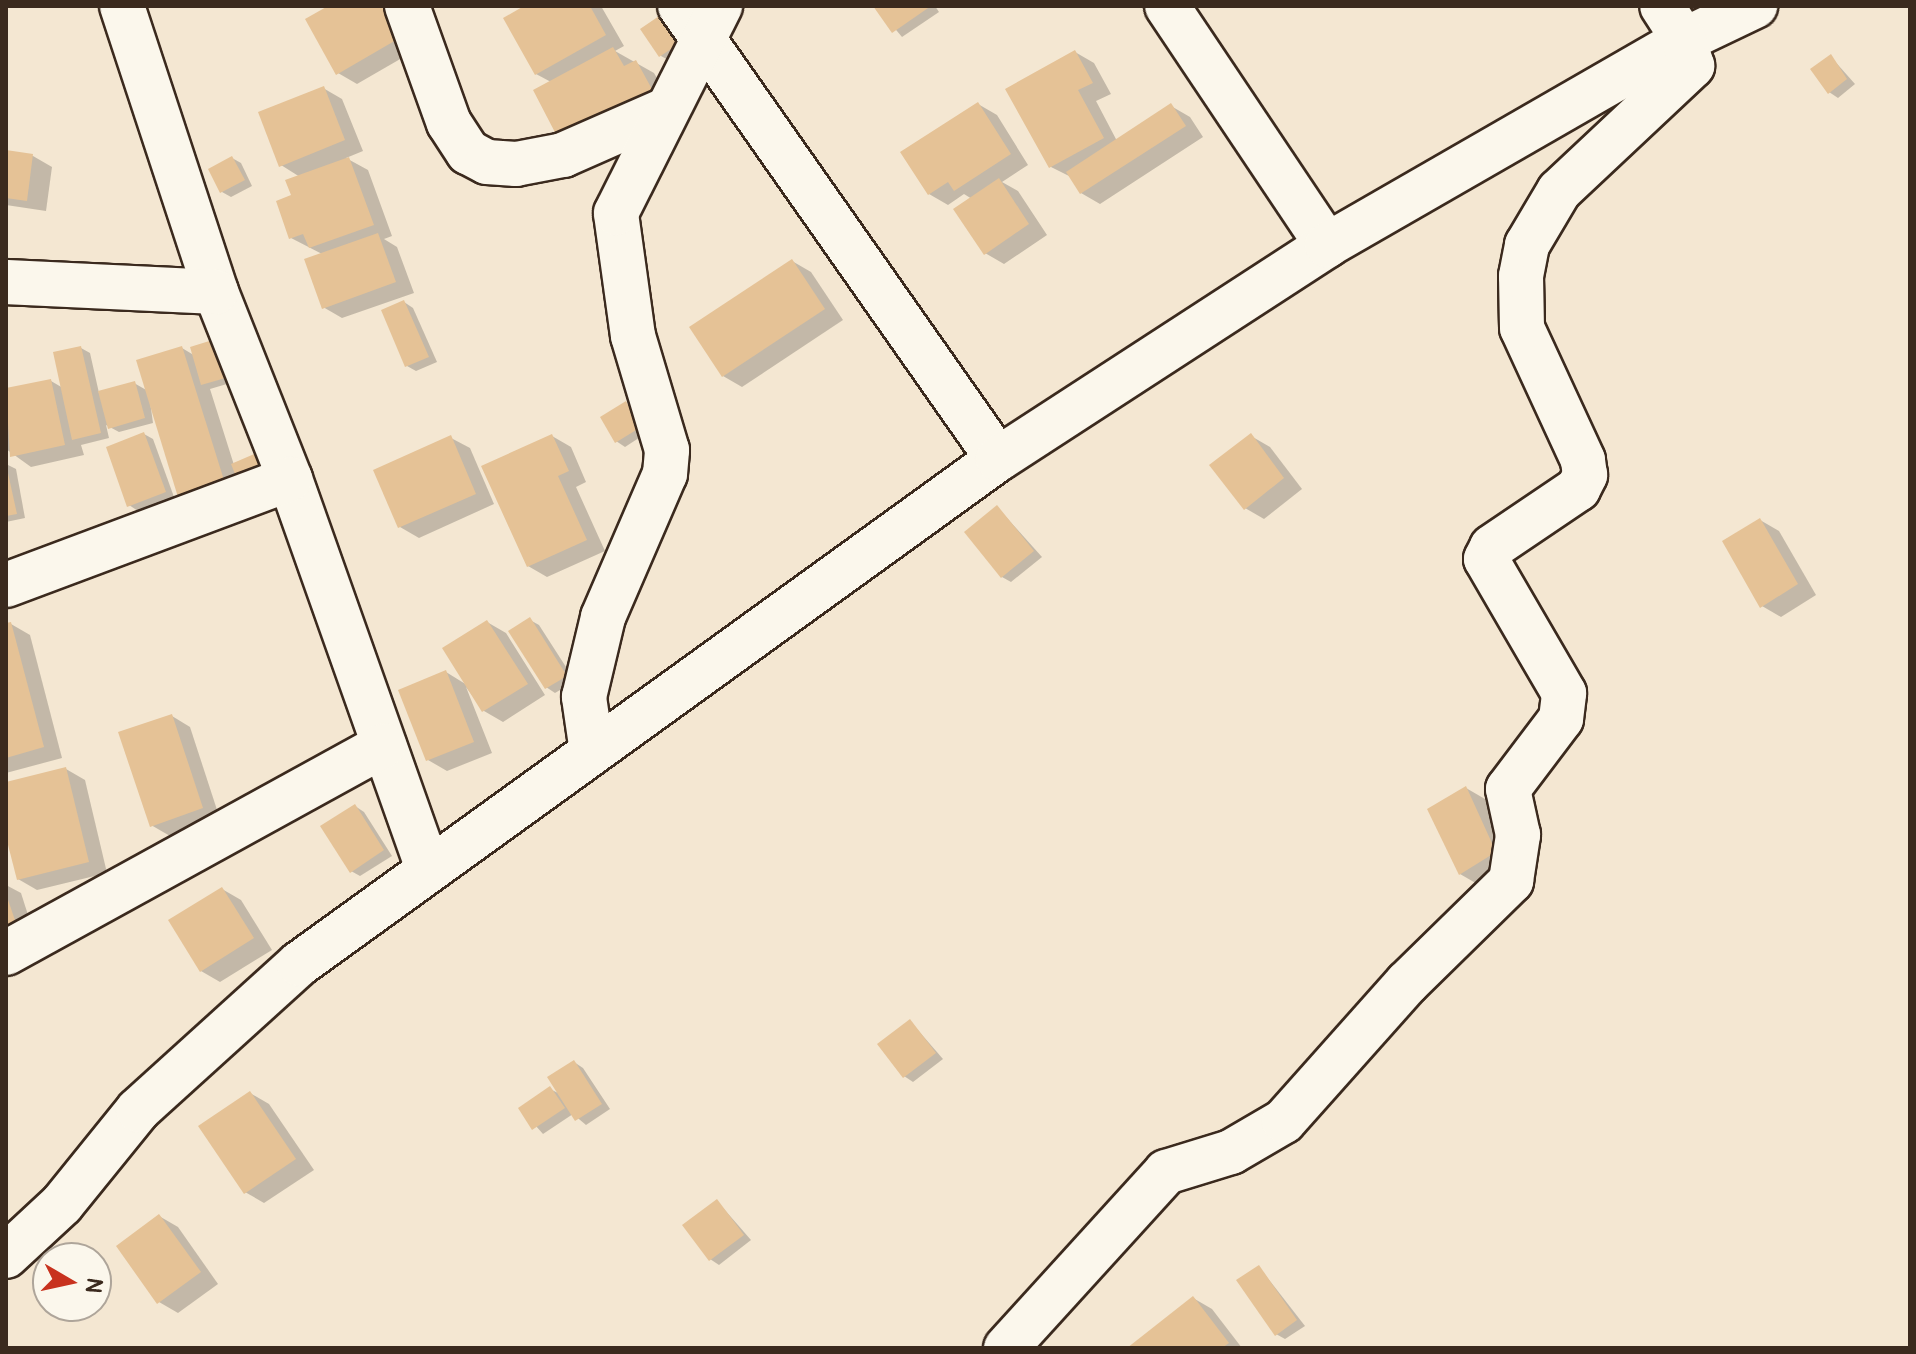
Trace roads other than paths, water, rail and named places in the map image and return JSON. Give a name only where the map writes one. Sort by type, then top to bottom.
[{"type":"street","points":[[122,6],[216,292],[290,479],[428,869]]},
{"type":"street","points":[[407,6],[449,123],[468,152],[487,162],[516,164],[563,155],[663,111]]},
{"type":"street","points":[[1167,6],[1327,245]]},
{"type":"street","points":[[6,1256],[62,1204],[138,1110],[299,964],[998,459],[1673,23],[1755,6]]},
{"type":"street","points":[[592,752],[584,697],[603,617],[665,474],[667,450],[633,336],[616,213],[663,111],[700,17]]},
{"type":"street","points":[[700,17],[998,459]]},
{"type":"street","points":[[1006,1348],[1166,1172],[1231,1152],[1284,1121],[1407,983],[1511,881],[1518,835],[1508,789],[1561,719],[1564,693],[1486,559],[1492,547],[1578,489],[1585,475],[1583,460],[1522,328],[1521,276],[1527,245],[1559,191],[1687,72],[1692,59],[1673,23]]},
{"type":"street","points":[[6,282],[216,292]]},
{"type":"street","points":[[6,585],[290,479]]},
{"type":"street","points":[[6,953],[384,745]]}]
